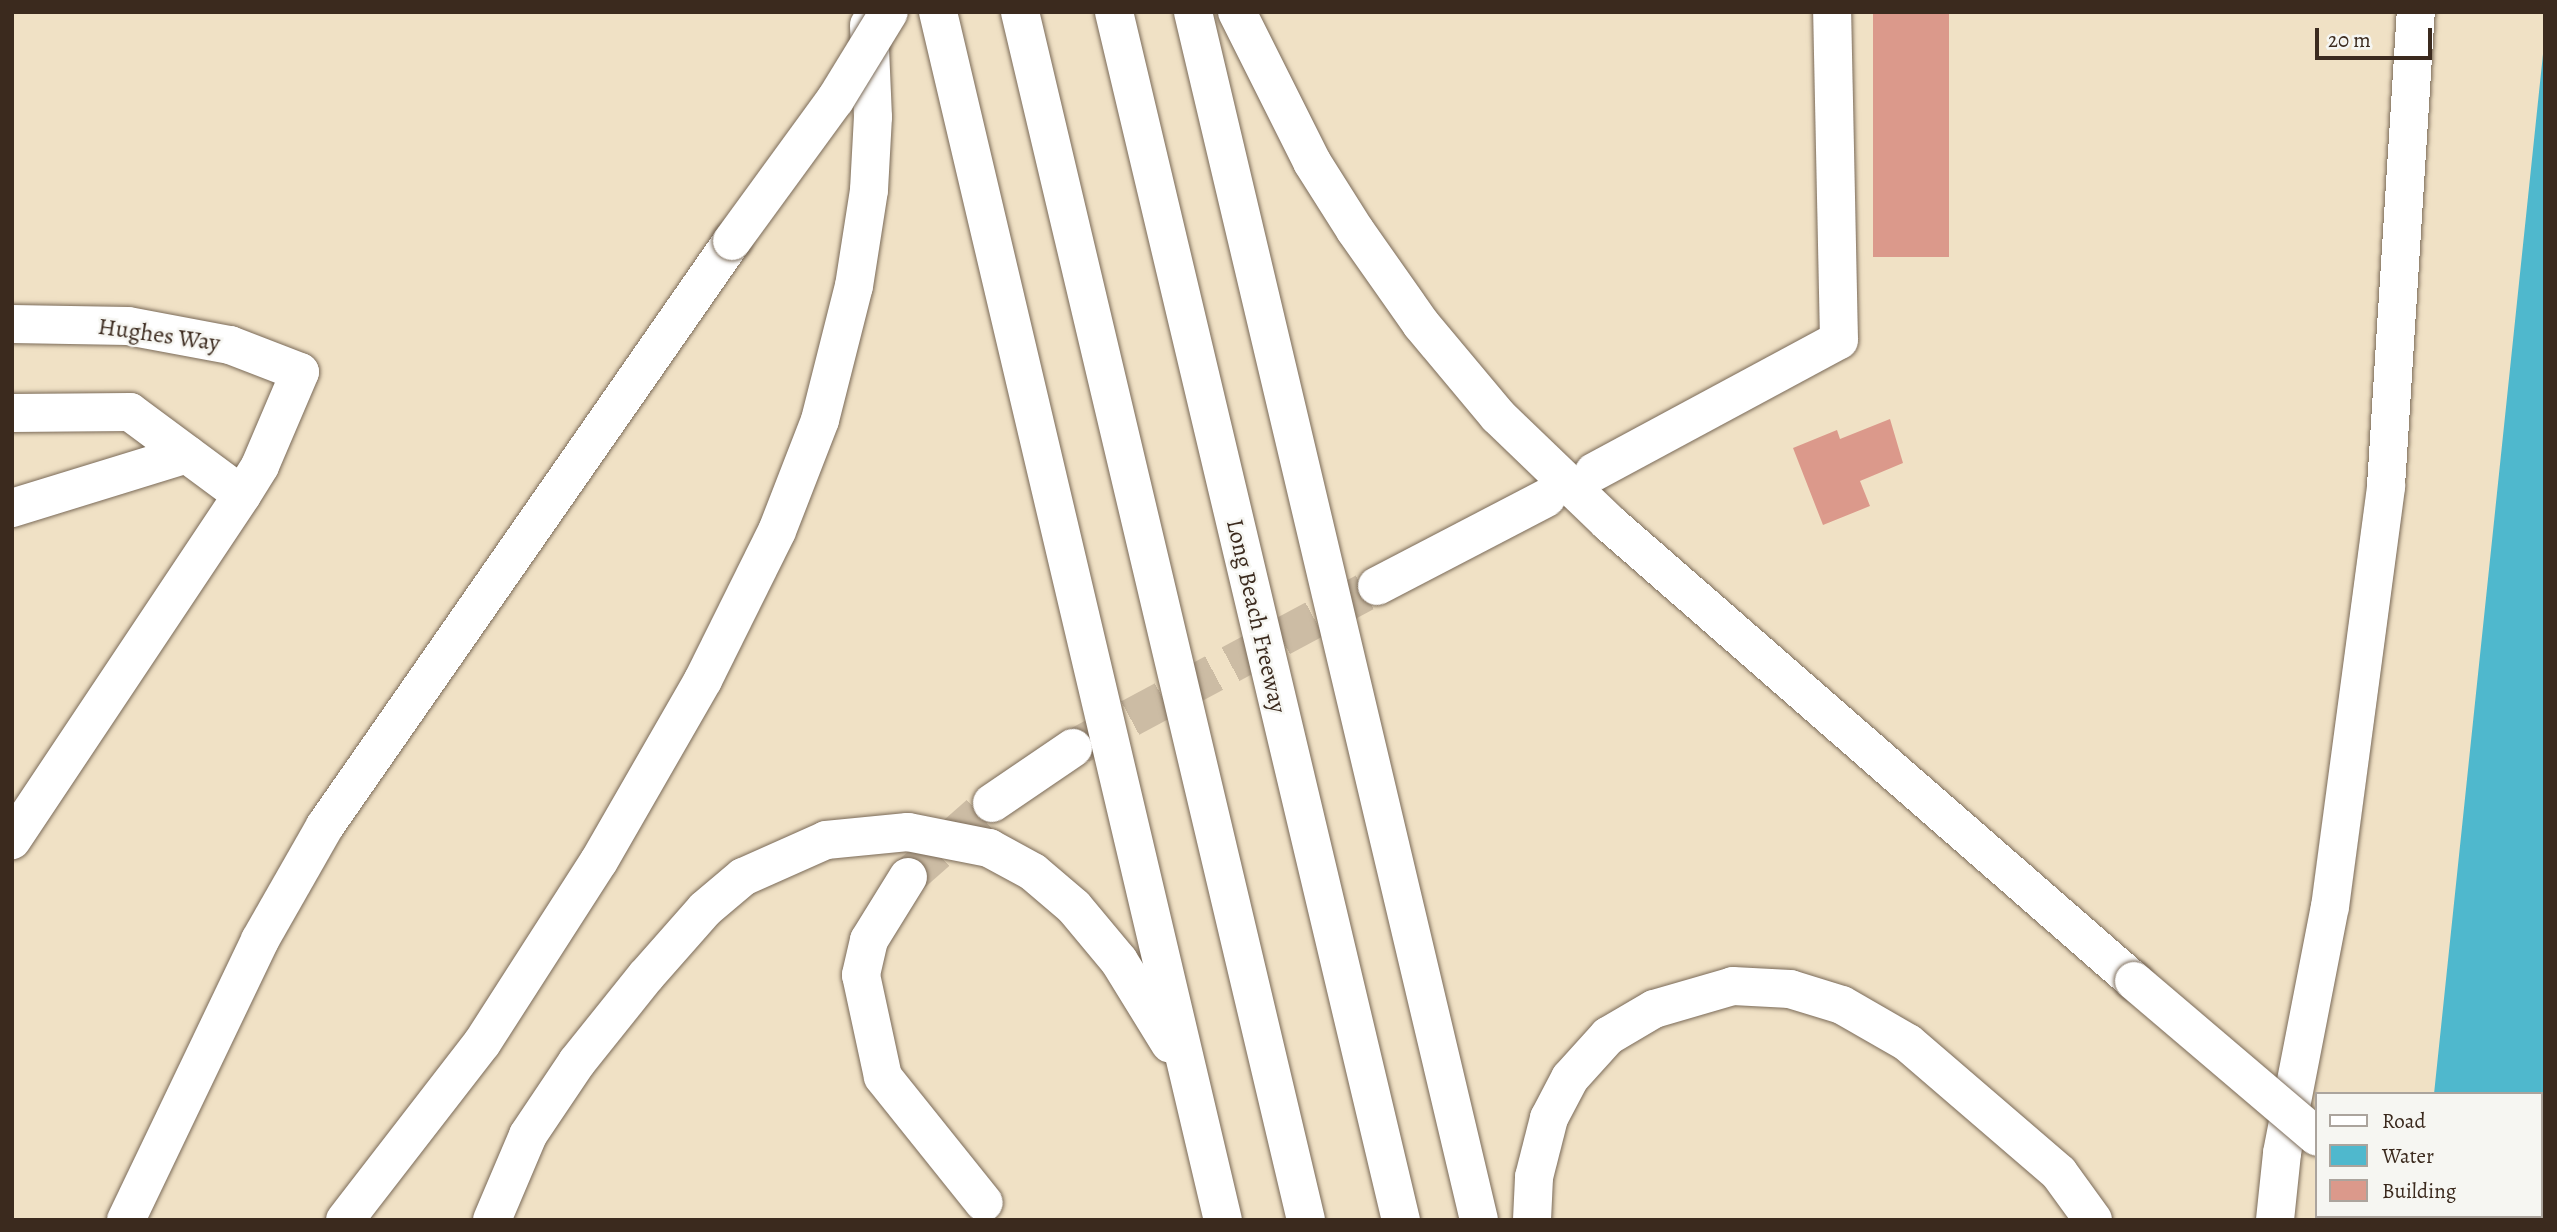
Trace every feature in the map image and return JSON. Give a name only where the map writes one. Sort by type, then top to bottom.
[{"type":"main road","points":[[345,1220],[482,1043],[599,861],[703,680],[777,531],[820,420],[854,286],[869,190],[873,117],[869,12]]},
{"type":"main road","points":[[126,1220],[254,951],[326,826],[732,240],[835,100],[889,12]]},
{"type":"main road","points":[[938,12],[1223,1220]]},
{"type":"main road","points":[[1020,12],[1306,1220]]},
{"type":"main road","name":"Long Beach Freeway","points":[[1114,12],[1401,1220]]},
{"type":"main road","points":[[1194,12],[1479,1220]]},
{"type":"main road","points":[[1237,12],[1312,162],[1355,230],[1421,324],[1498,416],[1608,522],[2316,1136]]},
{"type":"main road","points":[[1594,472],[1839,340],[1832,12]]},
{"type":"main road","points":[[2275,1220],[2281,1153],[2330,907],[2386,486],[2416,12]]},
{"type":"main road","name":"Hughes Way","points":[[12,324],[128,326],[230,345],[300,372],[260,466],[242,495]]},
{"type":"main road","points":[[12,413],[130,412],[242,495],[12,840]]},
{"type":"main road","points":[[12,508],[187,454]]},
{"type":"main road","points":[[1377,586],[1546,498]]},
{"type":"main road","points":[[992,803],[1073,748]]},
{"type":"main road","points":[[492,1220],[528,1135],[577,1062],[646,976],[705,909],[743,877],[826,840],[908,832],[989,848],[1033,872],[1074,906],[1119,961],[1188,1074]]},
{"type":"main road","points":[[908,877],[869,940],[861,975],[883,1077],[984,1203]]},
{"type":"main road","points":[[1532,1220],[1534,1177],[1549,1118],[1570,1078],[1608,1036],[1654,1009],[1733,986],[1790,989],[1842,1005],[1908,1043],[2059,1173],[2093,1220]]},
{"type":"water","points":[[2545,35],[2545,1220],[2419,1220],[2543,1218],[2543,1092],[2434,1092]]},
{"type":"building","points":[[1873,12],[1949,12],[1949,257],[1873,257]]},
{"type":"building","points":[[1890,419],[1903,463],[1860,481],[1870,506],[1823,525],[1793,448],[1837,430],[1840,439]]},
{"type":"tunnel","points":[[1080,745],[1377,586]]},
{"type":"tunnel","points":[[908,877],[992,803]]}]
